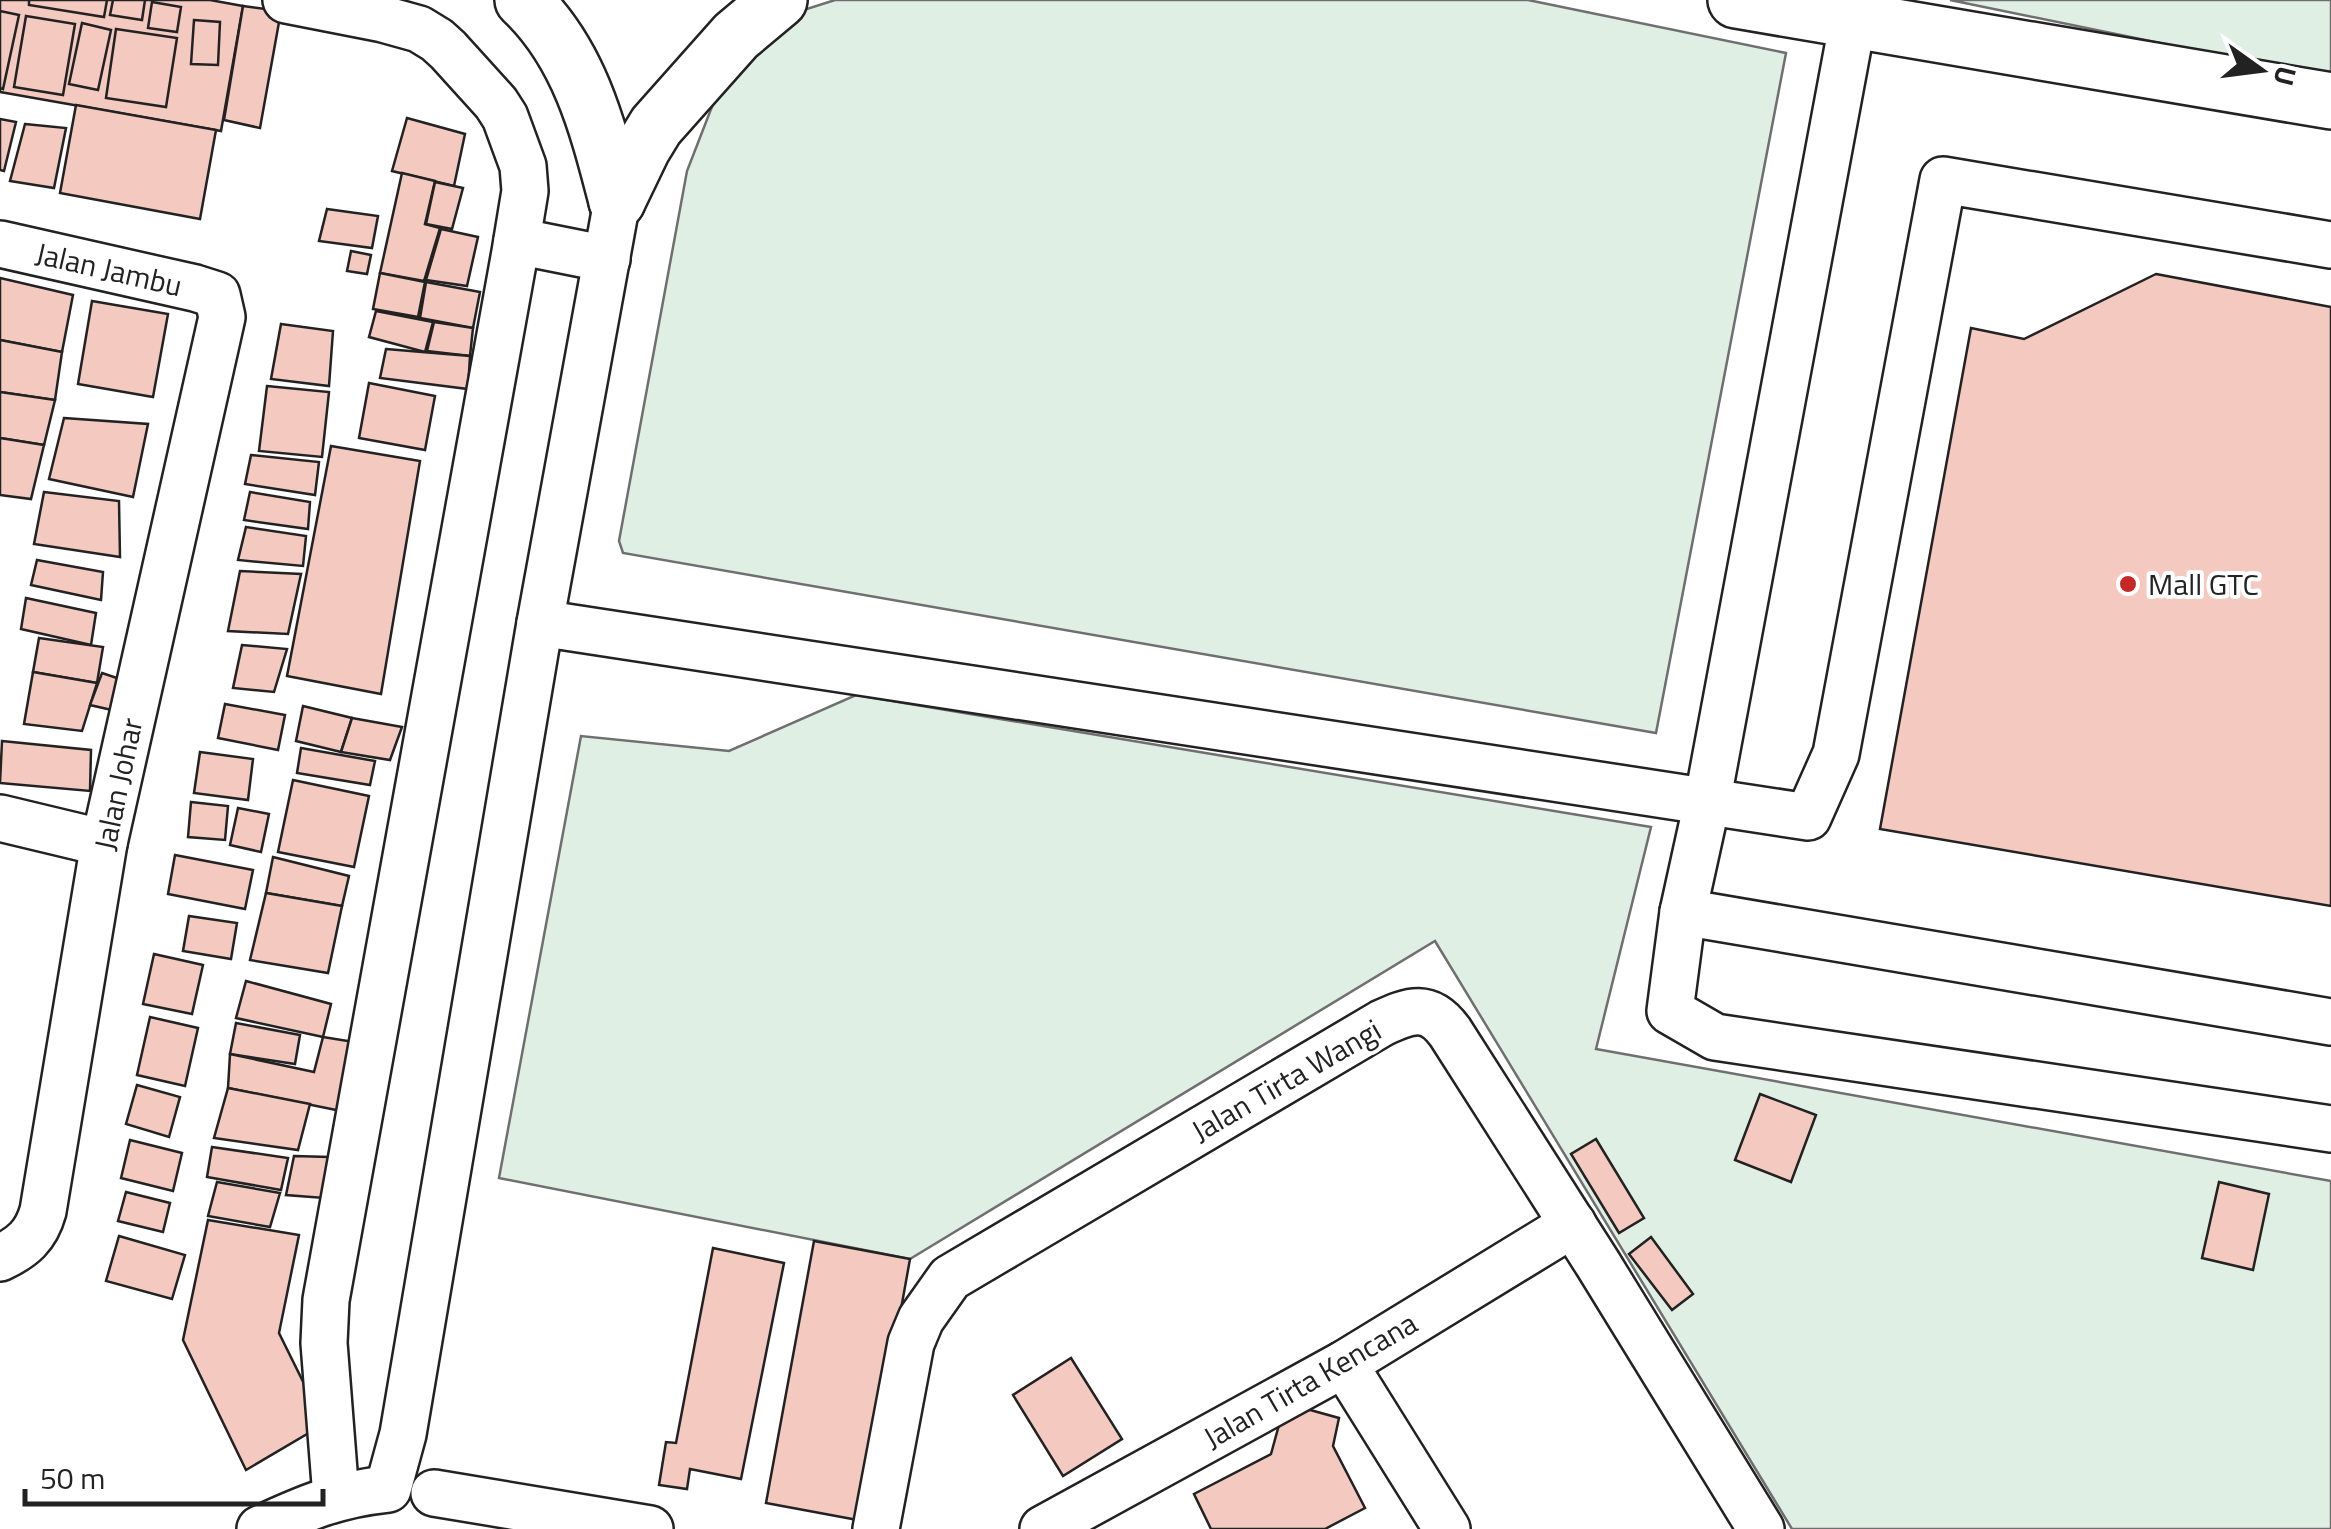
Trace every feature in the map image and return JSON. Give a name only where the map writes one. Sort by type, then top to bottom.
[{"type":"main road","points":[[523,0],[554,35],[586,92],[617,201]]},
{"type":"main road","points":[[617,201],[656,126],[736,36],[779,0]]},
{"type":"main road","points":[[1736,0],[2331,101]]},
{"type":"street","points":[[286,0],[383,19],[420,29],[437,40],[505,117],[524,179],[517,241],[326,1300],[324,1343],[336,1497]]},
{"type":"street","points":[[1853,20],[1707,803],[1683,912],[1670,1011],[1715,1037],[2331,1130]]},
{"type":"street","points":[[540,623],[1808,817],[1836,754],[1943,180],[2331,245]]},
{"type":"street","points":[[388,1490],[407,1417],[540,623],[617,201]]},
{"type":"street","points":[[517,241],[607,258]]},
{"type":"street","name":"Jalan Jambu","points":[[0,244],[216,296]]},
{"type":"street","name":"Jalan Johar","points":[[0,1258],[27,1242],[40,1222],[104,843],[222,317],[216,296]]},
{"type":"street","points":[[0,818],[104,843]]},
{"type":"street","points":[[1683,912],[2331,1022]]},
{"type":"street","name":"Jalan Tirta Wangi","points":[[876,1529],[910,1343],[921,1318],[950,1278],[1348,1042],[1401,1014],[1424,1012],[1445,1024],[1574,1224],[1761,1529]]},
{"type":"street","name":"Jalan Tirta Kencana","points":[[1043,1529],[1344,1364],[1574,1224]]},
{"type":"street","points":[[1344,1364],[1446,1529]]},
{"type":"street","points":[[277,1526],[336,1497],[388,1490],[430,1511],[650,1529]]},
{"type":"green space","points":[[835,0],[1528,0],[1786,53],[1656,733],[623,553],[619,541],[687,171],[720,86],[794,13]]},
{"type":"green space","points":[[1950,0],[2331,0],[2331,78]]},
{"type":"green space","points":[[856,695],[1651,827],[1596,1049],[2331,1181],[2331,1529],[1792,1529],[1435,941],[910,1259],[499,1178],[581,736],[729,751]]},
{"type":"building","points":[[0,0],[210,0],[243,6],[221,131],[0,92]]},
{"type":"building","points":[[29,0],[107,0],[104,17],[29,5]]},
{"type":"building","points":[[113,0],[145,0],[142,20],[110,15]]},
{"type":"building","points":[[152,2],[181,7],[177,32],[148,28]]},
{"type":"building","points":[[243,6],[281,11],[260,128],[224,120]]},
{"type":"building","points":[[0,11],[19,15],[3,89],[0,88]]},
{"type":"building","points":[[26,16],[75,24],[63,95],[14,87]]},
{"type":"building","points":[[194,20],[220,22],[218,65],[191,64]]},
{"type":"building","points":[[82,23],[111,30],[98,90],[69,84]]},
{"type":"building","points":[[116,29],[177,38],[166,107],[106,98]]},
{"type":"building","points":[[76,105],[216,130],[200,219],[60,193]]},
{"type":"building","points":[[407,118],[465,134],[454,186],[392,171]]},
{"type":"building","points":[[0,119],[16,122],[4,171],[0,170]]},
{"type":"building","points":[[25,124],[66,128],[54,188],[10,181]]},
{"type":"building","points":[[402,173],[435,181],[425,224],[440,228],[424,281],[380,273]]},
{"type":"building","points":[[435,182],[463,188],[452,229],[426,224]]},
{"type":"building","points":[[327,209],[378,216],[372,248],[319,241]]},
{"type":"building","points":[[441,229],[478,237],[467,286],[426,280]]},
{"type":"building","points":[[351,251],[371,255],[367,274],[347,271]]},
{"type":"building","points":[[380,273],[425,282],[418,317],[373,309]]},
{"type":"building","name":"Mall GTC","points":[[2156,274],[2331,307],[2331,906],[1880,829],[1971,328],[2024,339]]},
{"type":"building","points":[[0,278],[73,295],[62,352],[0,340]]},
{"type":"building","points":[[426,282],[480,292],[473,328],[420,318]]},
{"type":"building","points":[[92,301],[168,314],[153,397],[78,384]]},
{"type":"building","points":[[376,311],[433,322],[425,352],[369,337]]},
{"type":"building","points":[[434,322],[473,328],[470,356],[427,351]]},
{"type":"building","points":[[281,324],[333,331],[329,386],[271,379]]},
{"type":"building","points":[[0,340],[62,352],[55,400],[0,392]]},
{"type":"building","points":[[386,349],[470,356],[468,389],[380,378]]},
{"type":"building","points":[[369,383],[435,396],[425,450],[359,438]]},
{"type":"building","points":[[267,386],[329,392],[322,457],[259,451]]},
{"type":"building","points":[[0,392],[55,400],[44,445],[0,438]]},
{"type":"building","points":[[64,418],[148,424],[133,497],[49,479]]},
{"type":"building","points":[[0,438],[44,445],[31,499],[0,495]]},
{"type":"building","points":[[331,446],[420,461],[381,694],[287,676]]},
{"type":"building","points":[[251,455],[319,462],[315,495],[245,484]]},
{"type":"building","points":[[44,492],[119,501],[120,557],[34,544]]},
{"type":"building","points":[[250,492],[310,502],[308,529],[244,520]]},
{"type":"building","points":[[246,527],[306,536],[303,566],[238,560]]},
{"type":"building","points":[[37,560],[103,572],[101,600],[31,585]]},
{"type":"building","points":[[240,571],[301,574],[288,634],[228,631]]},
{"type":"building","points":[[26,598],[96,613],[91,645],[21,629]]},
{"type":"building","points":[[39,638],[103,647],[97,683],[33,672]]},
{"type":"building","points":[[242,645],[287,649],[274,692],[233,688]]},
{"type":"building","points":[[33,672],[97,683],[82,731],[24,724]]},
{"type":"building","points":[[102,673],[123,680],[116,711],[90,705]]},
{"type":"building","points":[[225,704],[285,715],[278,750],[218,738]]},
{"type":"building","points":[[303,706],[352,718],[341,752],[296,741]]},
{"type":"building","points":[[352,718],[402,727],[390,760],[341,752]]},
{"type":"building","points":[[2,741],[91,750],[90,791],[0,783]]},
{"type":"building","points":[[301,748],[375,761],[370,785],[297,773]]},
{"type":"building","points":[[200,752],[253,759],[248,800],[194,793]]},
{"type":"building","points":[[293,780],[369,796],[354,867],[278,852]]},
{"type":"building","points":[[191,802],[228,806],[225,840],[188,837]]},
{"type":"building","points":[[238,808],[269,814],[261,852],[230,845]]},
{"type":"building","points":[[175,855],[253,870],[245,909],[168,894]]},
{"type":"building","points":[[273,857],[349,876],[342,906],[266,893]]},
{"type":"building","points":[[266,893],[342,906],[328,973],[250,960]]},
{"type":"building","points":[[189,916],[237,923],[231,959],[183,951]]},
{"type":"building","points":[[154,954],[203,965],[192,1014],[143,1004]]},
{"type":"building","points":[[246,981],[331,1004],[323,1037],[236,1018]]},
{"type":"building","points":[[150,1017],[198,1028],[185,1086],[137,1075]]},
{"type":"building","points":[[236,1023],[300,1035],[295,1064],[230,1054]]},
{"type":"building","points":[[323,1037],[354,1042],[341,1111],[228,1088],[230,1054],[314,1072]]},
{"type":"building","points":[[137,1085],[180,1097],[169,1137],[126,1124]]},
{"type":"building","points":[[228,1088],[310,1104],[298,1150],[214,1138]]},
{"type":"building","points":[[1760,1094],[1816,1115],[1791,1182],[1735,1160]]},
{"type":"building","points":[[1596,1139],[1644,1218],[1619,1233],[1571,1154]]},
{"type":"building","points":[[130,1140],[182,1153],[173,1191],[121,1178]]},
{"type":"building","points":[[212,1147],[288,1158],[281,1190],[207,1177]]},
{"type":"building","points":[[294,1156],[329,1157],[324,1198],[286,1195]]},
{"type":"building","points":[[217,1182],[280,1193],[270,1227],[208,1216]]},
{"type":"building","points":[[2219,1182],[2269,1194],[2253,1270],[2202,1258]]},
{"type":"building","points":[[126,1192],[170,1203],[163,1232],[118,1221]]},
{"type":"building","points":[[208,1220],[299,1235],[279,1333],[324,1424],[246,1470],[183,1340]]},
{"type":"building","points":[[119,1236],[185,1255],[172,1299],[106,1281]]},
{"type":"building","points":[[1651,1237],[1693,1294],[1672,1310],[1629,1254]]},
{"type":"building","points":[[814,1241],[910,1259],[863,1521],[766,1503]]},
{"type":"building","points":[[713,1248],[784,1263],[741,1479],[690,1469],[687,1489],[659,1485],[666,1442],[676,1443]]},
{"type":"building","points":[[1071,1358],[1122,1439],[1063,1476],[1013,1395]]},
{"type":"building","points":[[1285,1403],[1339,1418],[1333,1446],[1365,1508],[1325,1529],[1211,1529],[1194,1494],[1271,1454]]},
{"type":"place","name":"Mall GTC","points":[[2128,584]]}]
